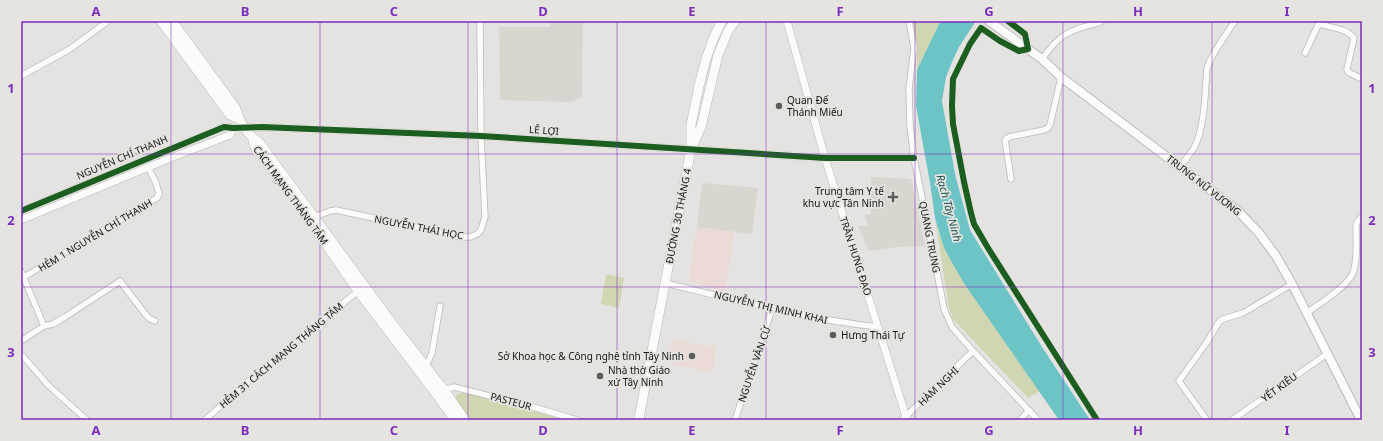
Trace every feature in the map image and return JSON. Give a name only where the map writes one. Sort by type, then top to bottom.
[{"type":"main road","points":[[161,21],[230,115],[239,119]]},
{"type":"main road","points":[[172,21],[236,109],[239,119]]},
{"type":"main road","points":[[691,149],[691,125],[702,75],[714,37],[722,21]]},
{"type":"main road","name":"ĐƯỜNG 30 THÁNG 4","points":[[639,419],[664,282],[691,149],[701,127],[718,55],[728,31],[735,21]]},
{"type":"main road","name":"TRƯNG NỮ VƯƠNG","points":[[989,21],[1042,59],[1061,77],[1181,166],[1237,210],[1259,233],[1276,256],[1292,284],[1362,420]]},
{"type":"main road","name":"CÁCH MẠNG THÁNG TÁM","points":[[239,119],[253,138],[254,145],[312,218],[378,311],[464,420]]},
{"type":"main road","name":"CÁCH MẠNG THÁNG TÁM","points":[[312,218],[358,291],[378,311]]},
{"type":"main road","name":"CÁCH MẠNG THÁNG TÁM","points":[[441,392],[455,420]]},
{"type":"street","points":[[21,76],[70,49],[108,21]]},
{"type":"street","name":"NGUYỄN THÁI HỌC","points":[[312,218],[336,210],[462,237],[470,237],[477,234],[481,230],[485,217],[481,136],[480,21]]},
{"type":"street","name":"TRẦN HƯNG ĐẠO","points":[[787,21],[825,158],[905,419]]},
{"type":"street","name":"QUANG TRUNG","points":[[909,21],[914,48],[909,88],[910,126],[914,158],[944,309],[952,327],[1038,420]]},
{"type":"street","points":[[1008,21],[1024,34],[1028,49],[1019,51],[980,28],[970,44],[953,79],[953,124],[964,182],[974,224],[1097,420]]},
{"type":"street","points":[[1042,59],[1052,45],[1073,30],[1102,21]]},
{"type":"street","points":[[1181,166],[1194,148],[1198,136],[1203,111],[1207,68],[1213,55],[1235,21]]},
{"type":"street","points":[[1305,53],[1320,23],[1343,31],[1354,38],[1347,69],[1348,72],[1362,79]]},
{"type":"street","points":[[1011,179],[1005,140],[1009,136],[1048,128],[1061,77]]},
{"type":"street","name":"NGUYỄN CHÍ THANH","points":[[21,211],[224,127],[233,128],[230,135],[148,167],[21,220]]},
{"type":"street","name":"LÊ LỢI","points":[[233,128],[262,127],[481,136],[825,158]]},
{"type":"street","points":[[164,151],[168,159]]},
{"type":"street","points":[[825,158],[914,158]]},
{"type":"street","name":"HẺM 1 NGUYỄN CHÍ THANH","points":[[24,278],[157,198],[159,194],[156,183],[148,167]]},
{"type":"street","points":[[70,190],[74,198]]},
{"type":"street","points":[[1306,313],[1348,281],[1353,274],[1355,264],[1356,226],[1357,222],[1362,216]]},
{"type":"street","points":[[21,271],[44,326]]},
{"type":"street","points":[[21,341],[44,326],[53,324],[65,317],[120,281],[146,315],[155,321]]},
{"type":"street","name":"NGUYỄN THỊ MINH KHAI","points":[[664,282],[772,309],[846,324],[878,327]]},
{"type":"street","points":[[1207,420],[1179,380],[1207,342],[1219,322],[1223,319],[1243,313],[1292,284]]},
{"type":"street","name":"HẺM 31 CÁCH MẠNG THÁNG TÁM","points":[[204,420],[259,372],[358,291]]},
{"type":"street","points":[[423,369],[432,352],[440,306]]},
{"type":"street","name":"NGUYỄN VĂN CỪ","points":[[735,420],[772,309]]},
{"type":"street","name":"HÀM NGHI","points":[[905,419],[973,351]]},
{"type":"street","points":[[21,354],[48,386],[87,420]]},
{"type":"street","name":"YẾT KIÊU","points":[[1232,420],[1327,354]]},
{"type":"street","name":"PASTEUR","points":[[441,392],[454,387],[530,406],[577,420]]},
{"type":"street","points":[[1020,420],[1029,410]]},
{"type":"shaded area","points":[[550,21],[583,21],[582,97],[572,102],[500,100],[499,27],[550,27]]},
{"type":"shaded area","name":"Trung tâm Y tế khu vực Tân Ninh","points":[[871,177],[911,179],[925,246],[897,247],[869,251],[858,226],[868,225],[865,215],[871,214]]},
{"type":"shaded area","points":[[702,183],[758,188],[752,234],[697,227]]},
{"type":"shaded area","points":[[697,227],[734,232],[725,292],[692,282],[690,280],[689,275]]},
{"type":"shaded area","name":"Sở Khoa học & Công nghệ tỉnh Tây Ninh","points":[[672,340],[716,347],[712,372],[668,364]]},
{"type":"green space","points":[[913,21],[942,21],[939,24],[917,70],[917,48]]},
{"type":"green space","points":[[935,218],[944,248],[965,285],[1040,391],[1028,398],[953,319],[949,308]]},
{"type":"green space","points":[[606,274],[624,278],[619,308],[601,304]]},
{"type":"green space","points":[[461,393],[473,394],[566,420],[468,420],[455,399],[457,395]]},
{"type":"water","name":"Rạch Tây Ninh","points":[[942,21],[976,21],[959,47],[952,62],[946,77],[942,101],[955,174],[970,230],[1042,347],[1090,420],[1059,420],[965,285],[944,248],[935,218],[916,106],[917,70],[939,24]]},
{"type":"cycle path","points":[[1008,21],[1025,34],[1028,49],[1019,51],[1000,41],[981,28],[970,44],[953,79],[953,124],[964,182],[974,224],[1097,420]]},
{"type":"cycle path","points":[[21,211],[224,127],[262,127],[481,136],[825,158],[914,158]]},
{"type":"place","name":"Quan Đế Thánh Miếu","points":[[779,106]]},
{"type":"place","name":"Trung tâm Y tế khu vực Tân Ninh","points":[[893,197]]},
{"type":"place","name":"Hưng Thái Tự","points":[[833,335]]},
{"type":"place","name":"Sở Khoa học & Công nghệ tỉnh Tây Ninh","points":[[692,356]]},
{"type":"place","name":"Nhà thờ Giáo xứ Tây Ninh","points":[[600,376]]}]
